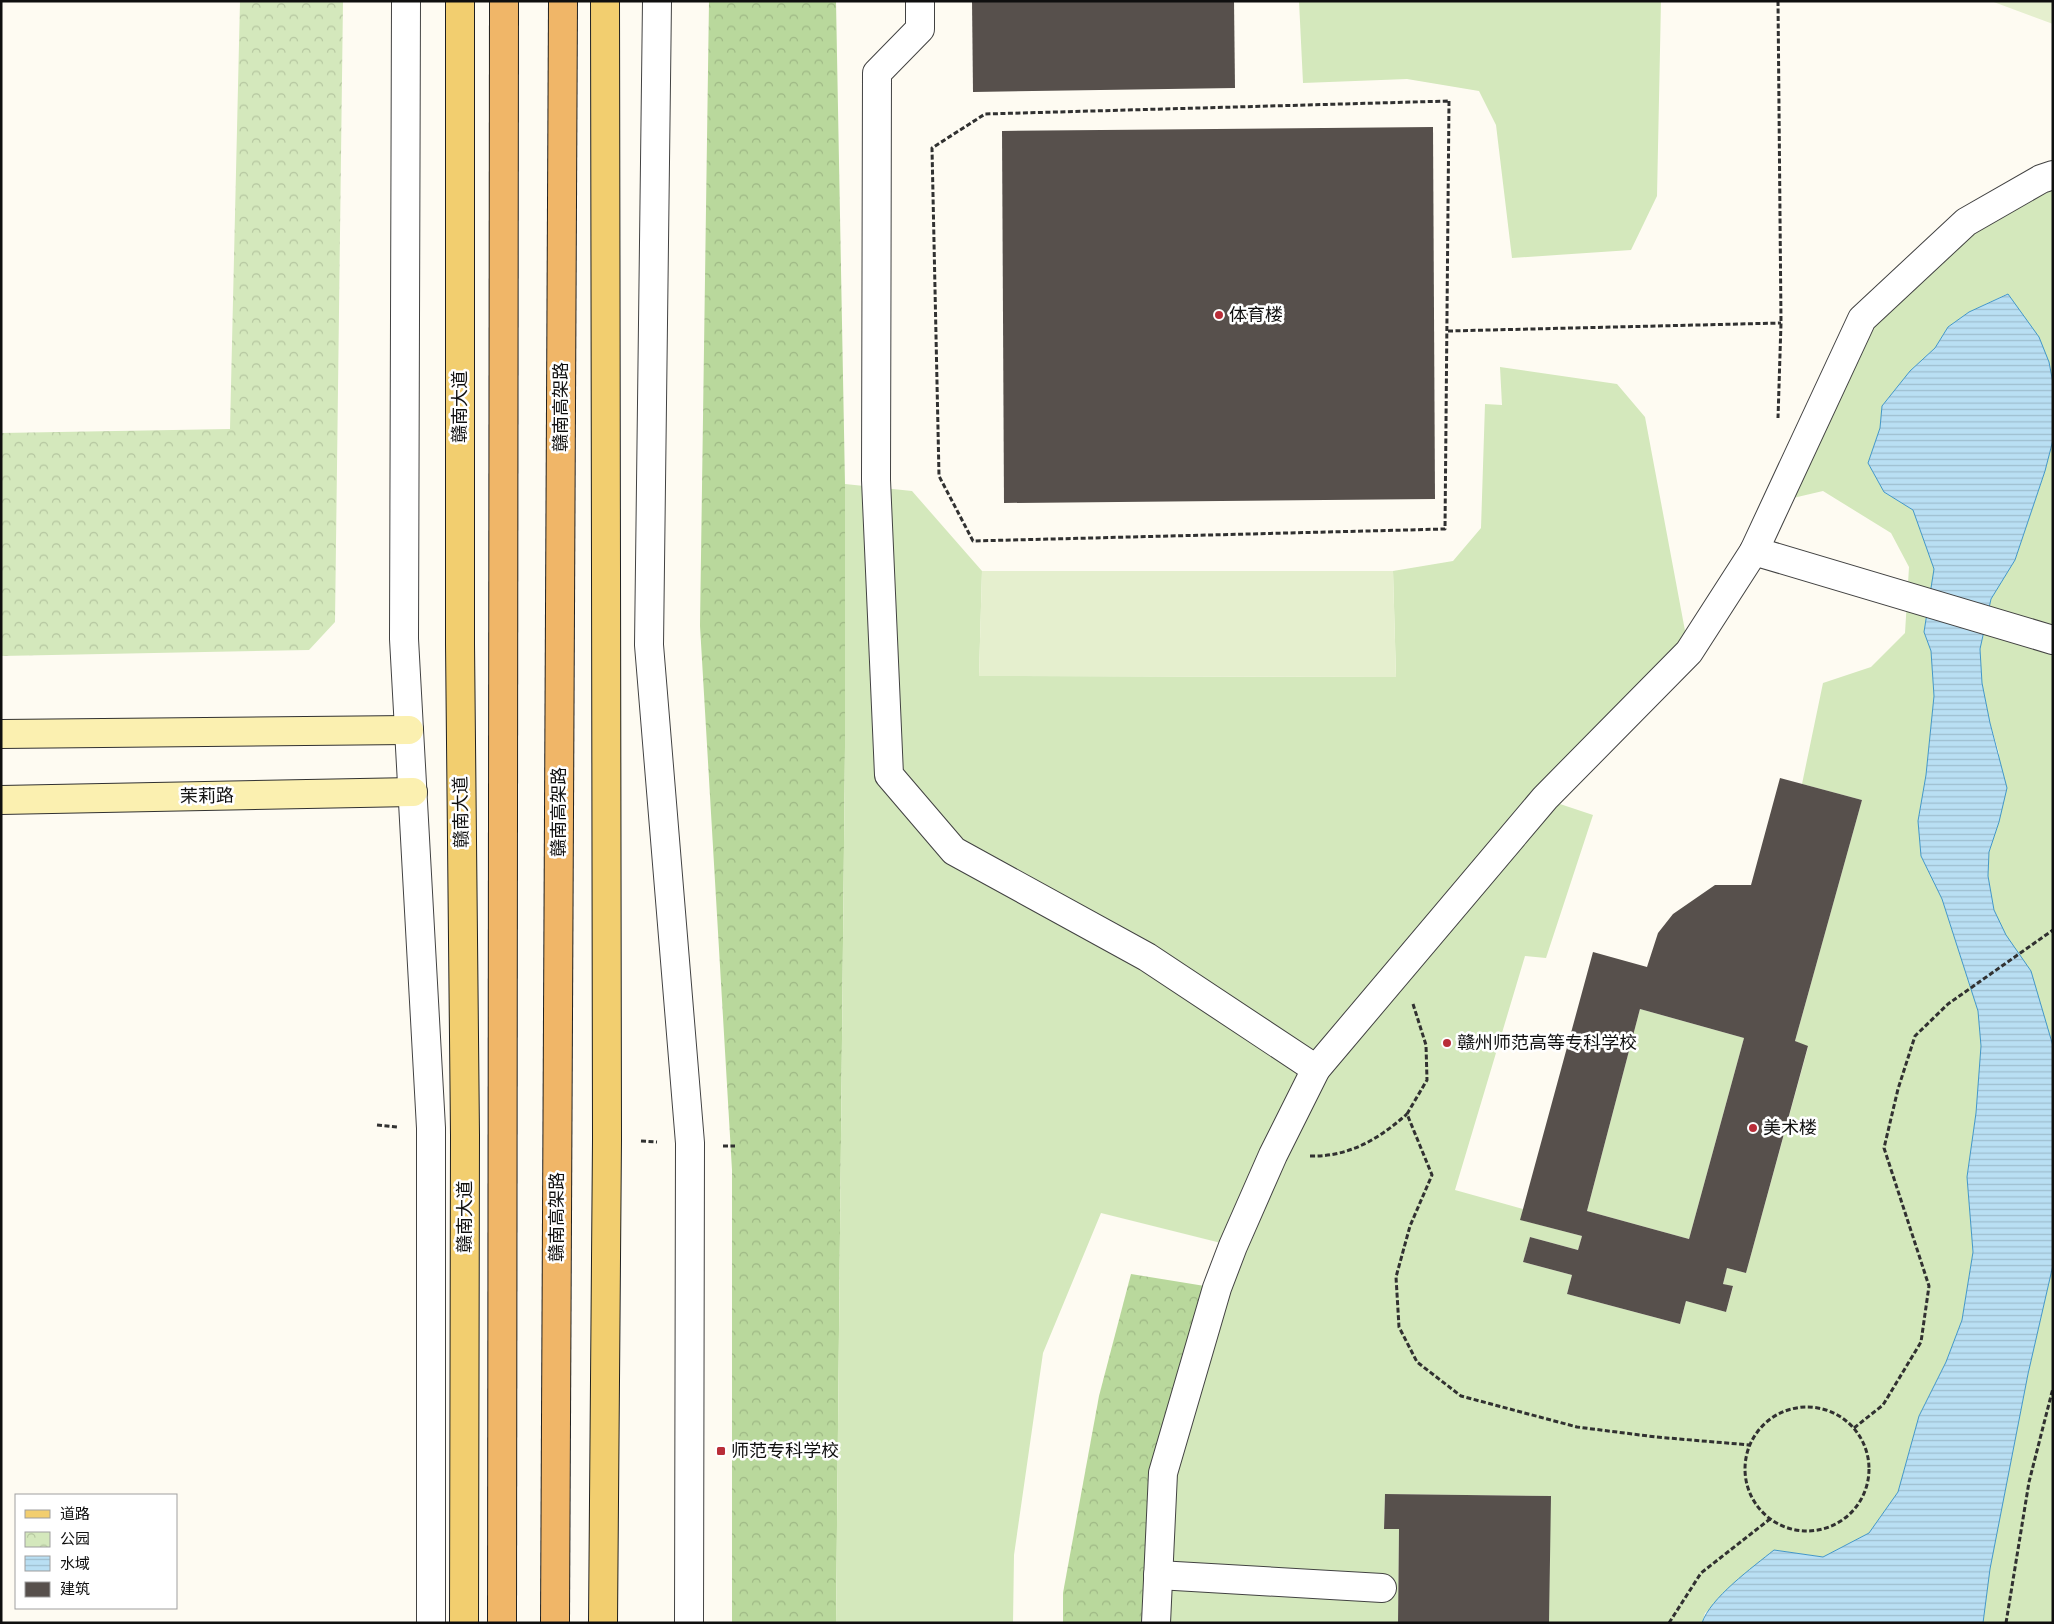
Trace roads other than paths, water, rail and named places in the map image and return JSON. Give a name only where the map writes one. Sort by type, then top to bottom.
[{"type":"highway","points":[[502,1623],[504,1]]},
{"type":"highway","name":"赣南高架路","points":[[555,1623],[563,1]]},
{"type":"main road","name":"赣南大道","points":[[460,1],[460,644],[465,1135],[464,1623]]},
{"type":"main road","points":[[603,1623],[607,1139],[605,1]]},
{"type":"main road","points":[[1,734],[409,730]]},
{"type":"main road","name":"茉莉路","points":[[1,800],[412,792]]},
{"type":"street","points":[[406,1],[404,639],[432,1128],[431,1623]]},
{"type":"street","points":[[658,1],[649,645],[690,1143],[688,1623]]},
{"type":"street","points":[[920,1],[920,29],[877,73],[876,480],[889,775],[954,851],[1148,958],[1316,1069]]},
{"type":"street","points":[[1156,1623],[1163,1472],[1217,1288],[1233,1246],[1273,1155],[1316,1069],[1545,798],[1689,652],[1754,551],[1862,319],[1966,222],[2041,179],[2053,175]]},
{"type":"street","points":[[1754,551],[2053,640]]},
{"type":"street","points":[[1158,1575],[1382,1588]]},
{"type":"water","points":[[2008,294],[2039,337],[2049,362],[2053,383],[2053,440],[2045,471],[2015,560],[1991,599],[1980,649],[1982,683],[2007,788],[1999,822],[1989,852],[1988,876],[1994,910],[2006,935],[2031,971],[2053,1046],[2053,1265],[2028,1374],[1990,1569],[1983,1623],[1702,1623],[1714,1603],[1723,1593],[1774,1550],[1823,1557],[1869,1533],[1898,1492],[1919,1416],[1946,1362],[1962,1320],[1973,1252],[1967,1177],[1976,1113],[1981,1046],[1978,1011],[1942,899],[1921,856],[1918,821],[1926,775],[1934,696],[1931,651],[1924,632],[1934,569],[1913,510],[1884,492],[1868,463],[1880,428],[1882,406],[1910,371],[1935,348],[1948,327],[1969,312]]},
{"type":"place","name":"体育楼","points":[[1219,315]]},
{"type":"place","name":"赣州师范高等专科学校","points":[[1447,1043]]},
{"type":"place","name":"美术楼","points":[[1753,1128]]},
{"type":"place","name":"师范专科学校","points":[[721,1451]]}]
